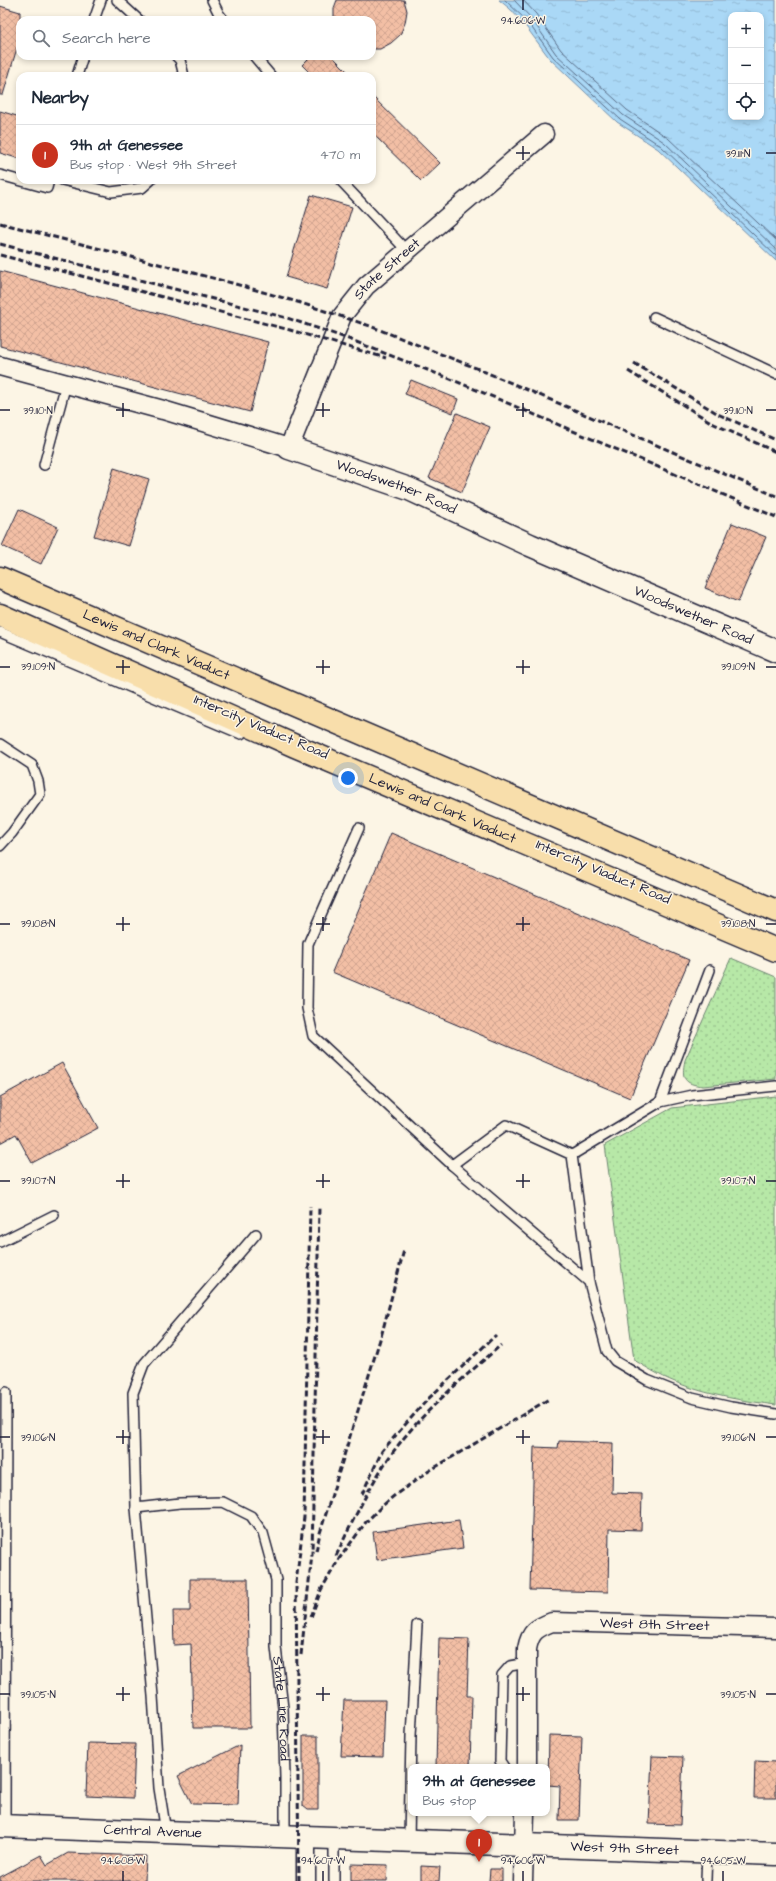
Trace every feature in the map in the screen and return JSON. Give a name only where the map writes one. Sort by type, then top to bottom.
[{"type":"highway","name":"Lewis and Clark Viaduct","points":[[0,578],[776,911]]},
{"type":"highway","name":"Lewis and Clark Viaduct","points":[[0,615],[296,746],[776,950]]},
{"type":"street","name":"State Street","points":[[289,448],[342,316],[366,286],[544,134]]},
{"type":"street","name":"Woodswether Road","points":[[0,366],[163,410],[289,448],[409,489],[530,545],[776,651]]},
{"type":"street","name":"West 8th Street","points":[[527,1662],[529,1638],[538,1627],[552,1622],[776,1628]]},
{"type":"street","points":[[526,1764],[527,1662]]},
{"type":"street","points":[[523,1881],[525,1816]]},
{"type":"street","name":"Central Avenue","points":[[3,1826],[306,1837]]},
{"type":"street","name":"West 9th Street","points":[[306,1837],[776,1854]]},
{"type":"street","points":[[306,1837],[306,1881]]},
{"type":"lane","points":[[95,16],[101,0]]},
{"type":"lane","points":[[117,0],[135,16]]},
{"type":"lane","points":[[212,0],[221,16]]},
{"type":"lane","points":[[78,72],[82,60]]},
{"type":"lane","points":[[180,60],[183,72]]},
{"type":"lane","points":[[257,60],[268,72]]},
{"type":"lane","points":[[0,175],[16,179]]},
{"type":"lane","points":[[33,184],[47,188],[48,184]]},
{"type":"lane","points":[[78,184],[111,192],[142,188],[146,184]]},
{"type":"lane","points":[[344,184],[408,251]]},
{"type":"lane","points":[[654,317],[776,374]]},
{"type":"lane","points":[[44,465],[66,384]]},
{"type":"lane","name":"Intercity Viaduct Road","points":[[0,632],[249,737]]},
{"type":"lane","points":[[0,744],[32,765],[38,781],[40,794],[12,833],[0,846]]},
{"type":"lane","points":[[359,828],[308,944],[307,1008],[313,1036],[452,1165],[589,1282]]},
{"type":"lane","name":"Intercity Viaduct Road","points":[[578,876],[776,960]]},
{"type":"lane","points":[[660,1102],[710,970]]},
{"type":"lane","points":[[572,1155],[660,1102],[692,1095],[776,1086]]},
{"type":"lane","points":[[452,1165],[506,1125],[572,1155]]},
{"type":"lane","points":[[572,1155],[589,1282],[607,1351],[615,1360],[647,1380],[692,1398],[731,1407],[776,1414]]},
{"type":"lane","points":[[0,1242],[54,1215]]},
{"type":"lane","points":[[166,1832],[159,1788],[153,1696],[136,1508],[133,1393],[144,1364],[256,1234]]},
{"type":"lane","points":[[3,1826],[6,1392]]},
{"type":"lane","name":"State Line Road","points":[[136,1508],[180,1503],[223,1502],[251,1516],[263,1533],[276,1580],[276,1647],[283,1708],[285,1836]]},
{"type":"lane","points":[[410,1764],[417,1624]]},
{"type":"lane","points":[[502,1764],[500,1761],[502,1675],[510,1666],[527,1662]]},
{"type":"lane","points":[[409,1816],[409,1840]]},
{"type":"lane","points":[[334,1838],[334,1881]]},
{"type":"lane","points":[[706,1880],[707,1851]]},
{"type":"green space","points":[[731,958],[776,977],[776,1079],[703,1086],[692,1084],[685,1079],[684,1076],[683,1072],[685,1060]]},
{"type":"green space","points":[[776,1096],[776,1405],[729,1398],[694,1389],[676,1383],[634,1360],[605,1145],[672,1108]]},
{"type":"water","points":[[499,0],[776,0],[776,261],[658,149],[617,122],[550,59],[524,24]]},
{"type":"building","points":[[337,0],[404,0],[407,11],[405,23],[400,35],[391,43],[380,49],[376,49],[376,16],[334,16],[334,8]]},
{"type":"building","points":[[0,6],[20,12],[20,16],[16,16],[16,51],[3,95],[0,95]]},
{"type":"building","points":[[307,60],[336,60],[348,72],[309,72],[302,65]]},
{"type":"building","points":[[376,100],[440,163],[421,181],[376,137]]},
{"type":"building","points":[[0,111],[16,116],[16,158],[0,153]]},
{"type":"building","points":[[311,195],[352,207],[327,289],[286,277]]},
{"type":"building","points":[[0,271],[268,342],[250,412],[0,346]]},
{"type":"building","points":[[411,380],[458,399],[453,413],[405,394]]},
{"type":"building","points":[[457,413],[490,427],[462,492],[429,478]]},
{"type":"building","points":[[114,468],[149,479],[129,546],[94,536]]},
{"type":"building","points":[[19,509],[58,527],[41,564],[2,546]]},
{"type":"building","points":[[732,523],[766,537],[738,602],[705,588]]},
{"type":"building","points":[[391,833],[689,960],[630,1098],[332,972]]},
{"type":"building","points":[[62,1063],[98,1128],[32,1163],[16,1134],[0,1143],[0,1097]]},
{"type":"building","points":[[559,1441],[613,1443],[612,1493],[642,1494],[641,1530],[609,1529],[608,1592],[530,1590],[534,1447],[558,1448]]},
{"type":"building","points":[[459,1520],[463,1548],[377,1560],[373,1532]]},
{"type":"building","points":[[190,1579],[248,1579],[250,1728],[193,1728],[191,1644],[174,1645],[173,1611],[190,1611]]},
{"type":"building","points":[[439,1638],[469,1639],[467,1696],[472,1696],[470,1764],[436,1764]]},
{"type":"building","points":[[344,1700],[385,1700],[383,1757],[341,1756]]},
{"type":"building","points":[[549,1735],[582,1736],[579,1820],[559,1820],[560,1786],[550,1785],[550,1764],[548,1764]]},
{"type":"building","points":[[303,1736],[318,1736],[318,1810],[308,1810],[303,1806]]},
{"type":"building","points":[[88,1743],[135,1744],[133,1798],[86,1796]]},
{"type":"building","points":[[240,1745],[238,1805],[192,1804],[178,1776]]},
{"type":"building","points":[[652,1756],[683,1757],[680,1825],[649,1824]]},
{"type":"building","points":[[755,1761],[776,1762],[776,1798],[754,1798]]},
{"type":"building","points":[[68,1853],[146,1856],[145,1881],[0,1881],[0,1877],[41,1855],[47,1865]]},
{"type":"building","points":[[351,1864],[388,1865],[387,1881],[351,1881]]},
{"type":"building","points":[[421,1866],[440,1867],[439,1881],[421,1881]]},
{"type":"building","points":[[490,1869],[502,1869],[502,1881],[489,1881]]},
{"type":"railway","points":[[0,223],[232,283],[301,303],[370,326],[476,368],[776,496]]},
{"type":"railway","points":[[0,244],[287,318],[346,338],[453,380],[776,517]]},
{"type":"railway","points":[[0,255],[290,330],[386,358]]},
{"type":"railway","points":[[634,363],[720,415],[776,440]]},
{"type":"railway","points":[[628,371],[714,424],[776,452]]},
{"type":"railway","points":[[299,1881],[296,1583],[304,1517],[310,1206]]},
{"type":"railway","points":[[301,1655],[312,1554],[319,1207]]},
{"type":"railway","points":[[316,1551],[320,1533],[382,1333],[404,1250]]},
{"type":"railway","points":[[362,1494],[382,1451],[428,1399],[496,1335]]},
{"type":"railway","points":[[336,1556],[372,1484],[398,1446],[439,1400],[501,1345]]},
{"type":"railway","points":[[311,1617],[321,1590],[339,1559],[366,1522],[380,1508],[395,1495],[429,1471],[549,1399]]},
{"type":"place","name":"9th at Genessee","points":[[479,1862]]}]
